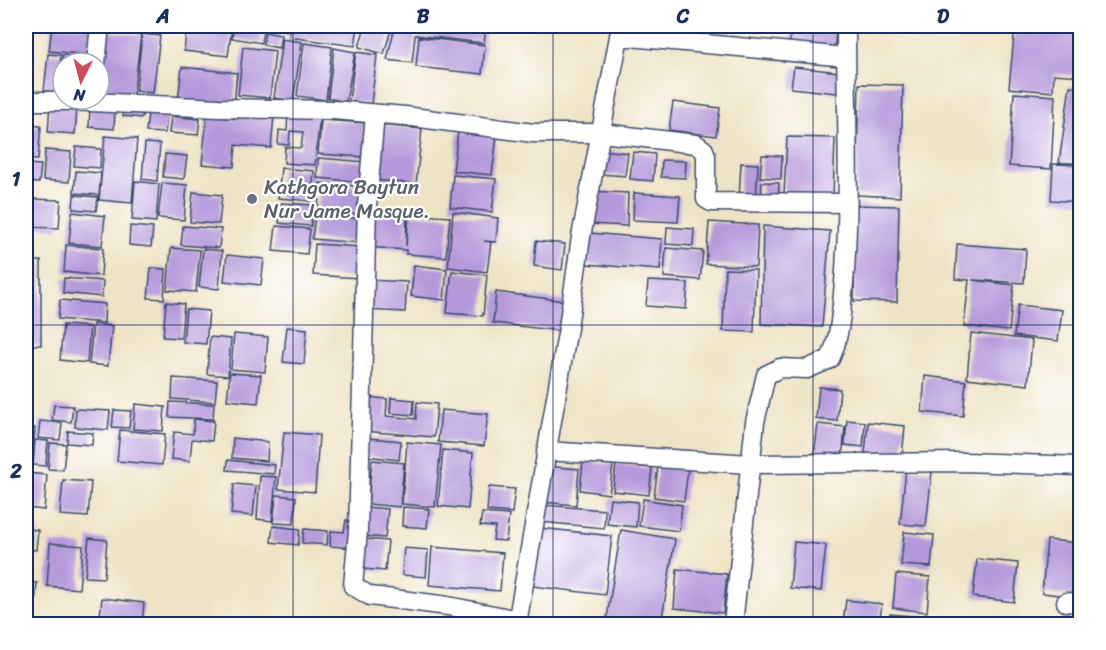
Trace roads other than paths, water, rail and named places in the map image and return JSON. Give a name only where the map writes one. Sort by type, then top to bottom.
[{"type":"street","points":[[97,51],[100,26]]},
{"type":"street","points":[[733,624],[750,464],[761,388],[766,375],[780,368],[807,369],[830,359],[840,330],[847,247],[846,26]]},
{"type":"street","points":[[375,114],[367,206],[358,531],[353,586],[370,596],[448,606],[518,622],[568,328],[581,237],[620,31],[846,57]]},
{"type":"street","points":[[26,101],[51,101]]},
{"type":"street","points":[[111,101],[219,108],[333,110],[533,133],[602,133],[696,144],[704,150],[706,156],[706,199],[711,202],[847,203]]},
{"type":"street","points":[[546,451],[750,464],[963,462],[1080,466]]},
{"type":"place","name":"Kathgora Baytun Nur Jame Masque.","points":[[252,199]]}]
